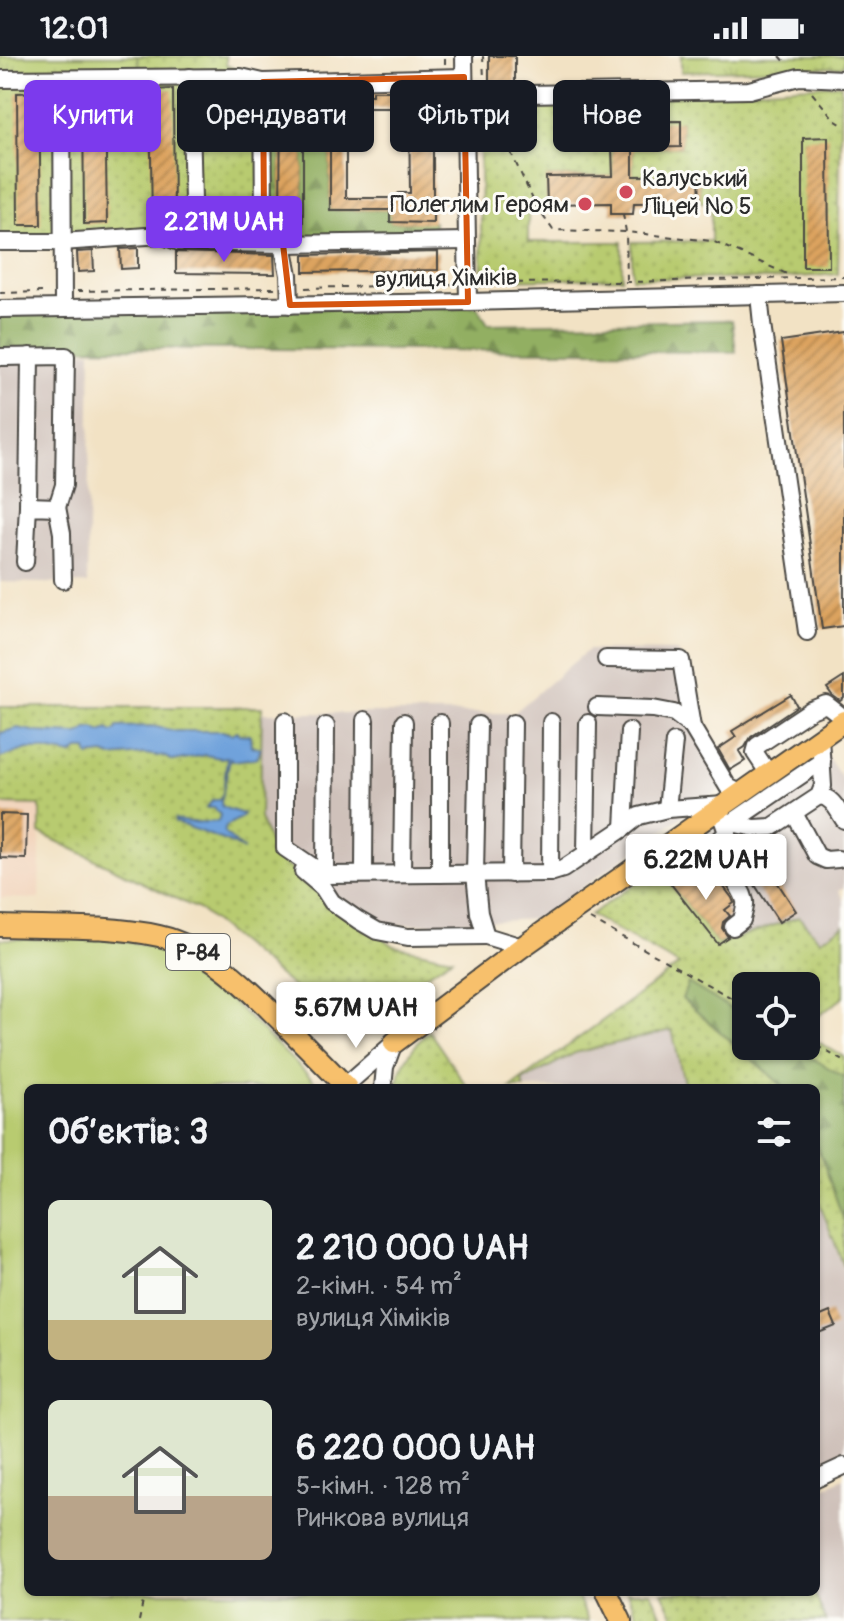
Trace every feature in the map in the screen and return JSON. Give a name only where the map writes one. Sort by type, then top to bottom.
[{"type":"main road","points":[[394,1043],[574,910],[726,810],[769,774],[844,720]]},
{"type":"main road","name":"Р-84","points":[[0,926],[122,930],[162,937],[192,948],[251,991],[343,1084]]},
{"type":"main road","points":[[609,1596],[621,1621]]},
{"type":"street","points":[[343,80],[464,77],[464,56]]},
{"type":"street","points":[[190,77],[194,242]]},
{"type":"street","points":[[0,79],[241,77],[254,80]]},
{"type":"street","points":[[537,95],[749,90],[799,77],[844,79]]},
{"type":"street","points":[[62,79],[63,300]]},
{"type":"street","points":[[264,152],[264,220],[283,244],[290,297]]},
{"type":"street","points":[[465,152],[468,302]]},
{"type":"street","points":[[0,242],[62,242],[161,235],[179,242],[467,241]]},
{"type":"street","name":"вулиця Хіміків","points":[[0,309],[63,300],[290,297],[468,302],[844,293]]},
{"type":"street","points":[[759,295],[807,632]]},
{"type":"street","points":[[25,562],[30,356]]},
{"type":"street","points":[[0,357],[66,356],[64,485],[57,507],[62,533],[63,580]]},
{"type":"street","points":[[28,506],[57,507]]},
{"type":"street","points":[[606,659],[681,660],[692,727]]},
{"type":"street","points":[[769,774],[755,753],[757,746],[811,710],[826,704],[844,720]]},
{"type":"street","points":[[597,707],[674,713],[692,727],[728,787],[727,833],[704,853],[700,862],[703,871]]},
{"type":"street","points":[[364,874],[365,720]]},
{"type":"street","points":[[285,721],[285,848],[294,864],[323,888],[332,902],[377,931],[408,937],[486,936],[522,947]]},
{"type":"street","points":[[402,874],[404,722]]},
{"type":"street","points":[[550,873],[551,722]]},
{"type":"street","points":[[440,723],[440,874]]},
{"type":"street","points":[[511,874],[513,723]]},
{"type":"street","points":[[586,853],[588,723]]},
{"type":"street","points":[[478,725],[475,874],[479,913],[486,936]]},
{"type":"street","points":[[325,875],[326,726]]},
{"type":"street","points":[[624,828],[629,731]]},
{"type":"street","points":[[820,737],[825,794],[844,820]]},
{"type":"street","points":[[667,809],[674,742]]},
{"type":"street","points":[[285,848],[325,875],[550,873],[563,869],[639,816],[667,809],[726,810],[822,761]]},
{"type":"street","points":[[726,810],[755,828],[772,827],[825,794]]},
{"type":"street","points":[[794,813],[817,856],[826,860],[838,859]]},
{"type":"street","points":[[715,844],[720,863],[746,903],[737,907],[742,920],[733,927]]},
{"type":"street","points":[[349,1084],[394,1043]]},
{"type":"street","points":[[383,1084],[385,1067],[394,1043]]},
{"type":"street","points":[[820,1477],[844,1466]]},
{"type":"path","points":[[483,56],[484,80]]},
{"type":"path","points":[[510,152],[536,206],[553,230],[626,232],[712,241],[787,274]]},
{"type":"path","points":[[623,214],[627,282]]},
{"type":"path","points":[[0,293],[63,300],[290,297],[467,283],[844,277]]},
{"type":"path","points":[[574,910],[732,998]]},
{"type":"path","points":[[820,1048],[844,1061]]},
{"type":"path","points":[[139,1621],[144,1596]]},
{"type":"highlighted area","points":[[464,77],[468,302],[290,305],[283,244],[264,220],[263,82]]},
{"type":"shaded area","points":[[91,351],[87,584],[0,582],[0,352]]},
{"type":"shaded area","points":[[588,650],[678,651],[683,696],[728,784],[538,919],[371,926],[275,857],[260,818],[262,713],[514,713]]},
{"type":"shaded area","points":[[824,752],[844,781],[844,887],[839,890],[844,900],[844,924],[820,939],[799,916],[718,944],[658,868]]},
{"type":"shaded area","points":[[0,804],[41,805],[39,899],[0,898]]},
{"type":"shaded area","points":[[671,1031],[683,1084],[523,1084],[522,1081],[576,1054]]},
{"type":"shaded area","points":[[820,1208],[844,1271],[844,1450],[820,1462]]},
{"type":"shaded area","points":[[844,1478],[844,1621],[826,1621],[816,1596],[820,1596],[820,1489]]},
{"type":"green space","points":[[0,56],[226,56],[226,65],[259,80],[177,80],[177,152],[264,152],[264,220],[283,244],[0,247]]},
{"type":"green space","points":[[0,56],[137,56],[139,68],[0,73]]},
{"type":"green space","points":[[681,56],[844,56],[844,64],[841,67],[681,72]]},
{"type":"green space","points":[[841,84],[838,274],[772,279],[632,278],[632,242],[711,241],[711,202],[700,202],[699,175],[633,176],[633,152],[670,152],[670,147],[681,147],[681,121],[670,125],[670,96]]},
{"type":"green space","points":[[553,103],[553,152],[612,152],[613,176],[547,177],[547,204],[528,207],[528,242],[622,242],[622,278],[482,280],[480,152],[537,152],[537,104]]},
{"type":"green space","points":[[264,152],[281,152],[280,225],[303,225],[303,152],[330,152],[330,210],[390,210],[391,222],[434,222],[434,242],[283,244],[264,220]]},
{"type":"green space","points":[[477,306],[488,324],[732,320],[736,352],[0,350],[0,313]]},
{"type":"green space","points":[[0,707],[262,707],[260,818],[275,857],[394,946],[452,958],[344,1029],[200,910],[40,833],[40,805],[0,804]]},
{"type":"green space","points":[[658,868],[718,944],[799,917],[820,940],[844,925],[844,997],[820,1015],[820,972],[732,972],[732,1060],[820,1060],[820,1043],[844,1057],[844,1267],[820,1204],[820,1084],[684,1084],[672,1030],[575,1053],[522,1081],[523,1084],[515,1084],[679,965],[590,915]]},
{"type":"green space","points":[[0,939],[113,939],[164,949],[189,964],[240,1009],[317,1084],[24,1084],[24,1596],[578,1596],[588,1621],[0,1621]]},
{"type":"green space","points":[[688,983],[732,1010],[732,1042],[682,999]]},
{"type":"green space","points":[[429,1031],[465,1084],[398,1084],[408,1056]]},
{"type":"green space","points":[[753,1060],[815,1060],[844,1077],[844,1221],[820,1153],[820,1084],[780,1084]]},
{"type":"green space","points":[[629,1596],[653,1596],[664,1621],[640,1621]]},
{"type":"green space","points":[[664,1596],[816,1596],[826,1621],[676,1621]]},
{"type":"water","points":[[152,726],[176,731],[223,731],[231,734],[237,731],[250,735],[251,746],[261,748],[257,758],[233,761],[230,758],[223,791],[227,757],[205,755],[173,761],[144,754],[111,757],[104,754],[89,756],[87,750],[79,750],[72,755],[28,749],[0,758],[0,733],[18,728],[77,734],[94,728],[111,732],[117,727]]},
{"type":"water","points":[[223,793],[222,807],[243,814],[226,826],[224,833],[244,850],[175,822],[175,819],[218,821],[220,815],[214,808],[206,808],[213,800],[219,800]]},
{"type":"building","points":[[489,56],[515,56],[515,80],[489,80]]},
{"type":"building","points":[[173,89],[174,222],[152,222],[151,152],[161,152],[161,90]]},
{"type":"building","points":[[374,91],[390,91],[390,108],[374,108]]},
{"type":"building","points":[[17,93],[24,93],[24,152],[40,152],[41,225],[18,225]]},
{"type":"building","points":[[670,121],[681,121],[681,147],[670,147]]},
{"type":"building","points":[[828,137],[829,267],[803,267],[803,138]]},
{"type":"building","points":[[83,152],[106,152],[107,223],[84,224]]},
{"type":"building","points":[[281,152],[303,152],[303,225],[280,223]]},
{"type":"building","points":[[330,152],[346,152],[346,198],[392,198],[399,193],[410,193],[410,152],[433,152],[433,223],[390,222],[390,210],[330,210]]},
{"type":"building","points":[[612,152],[633,152],[633,176],[699,175],[700,202],[634,203],[633,214],[611,214],[611,203],[547,204],[546,177],[613,176]]},
{"type":"building","points":[[138,248],[138,268],[121,269],[120,249]]},
{"type":"building","points":[[93,251],[94,271],[78,272],[77,252]]},
{"type":"building","points":[[176,252],[274,255],[275,274],[176,273]]},
{"type":"building","points":[[438,252],[438,270],[304,272],[304,255]]},
{"type":"building","points":[[844,332],[844,626],[822,629],[781,341]]},
{"type":"building","points":[[844,677],[844,698],[840,701],[827,688]]},
{"type":"building","points":[[791,695],[797,706],[751,737],[739,751],[745,761],[730,770],[718,749],[736,737],[732,731]]},
{"type":"building","points":[[0,814],[27,815],[26,859],[0,858]]},
{"type":"building","points":[[768,868],[796,911],[779,922],[751,879]]},
{"type":"building","points":[[691,869],[701,882],[714,874],[734,903],[725,910],[730,916],[723,922],[722,928],[728,937],[718,944],[671,884]]},
{"type":"building","points":[[830,1312],[836,1326],[820,1332],[820,1316]]},
{"type":"place","name":"Калуський Ліцей № 5","points":[[626,192]]},
{"type":"place","name":"Полеглим Героям","points":[[585,204]]}]
